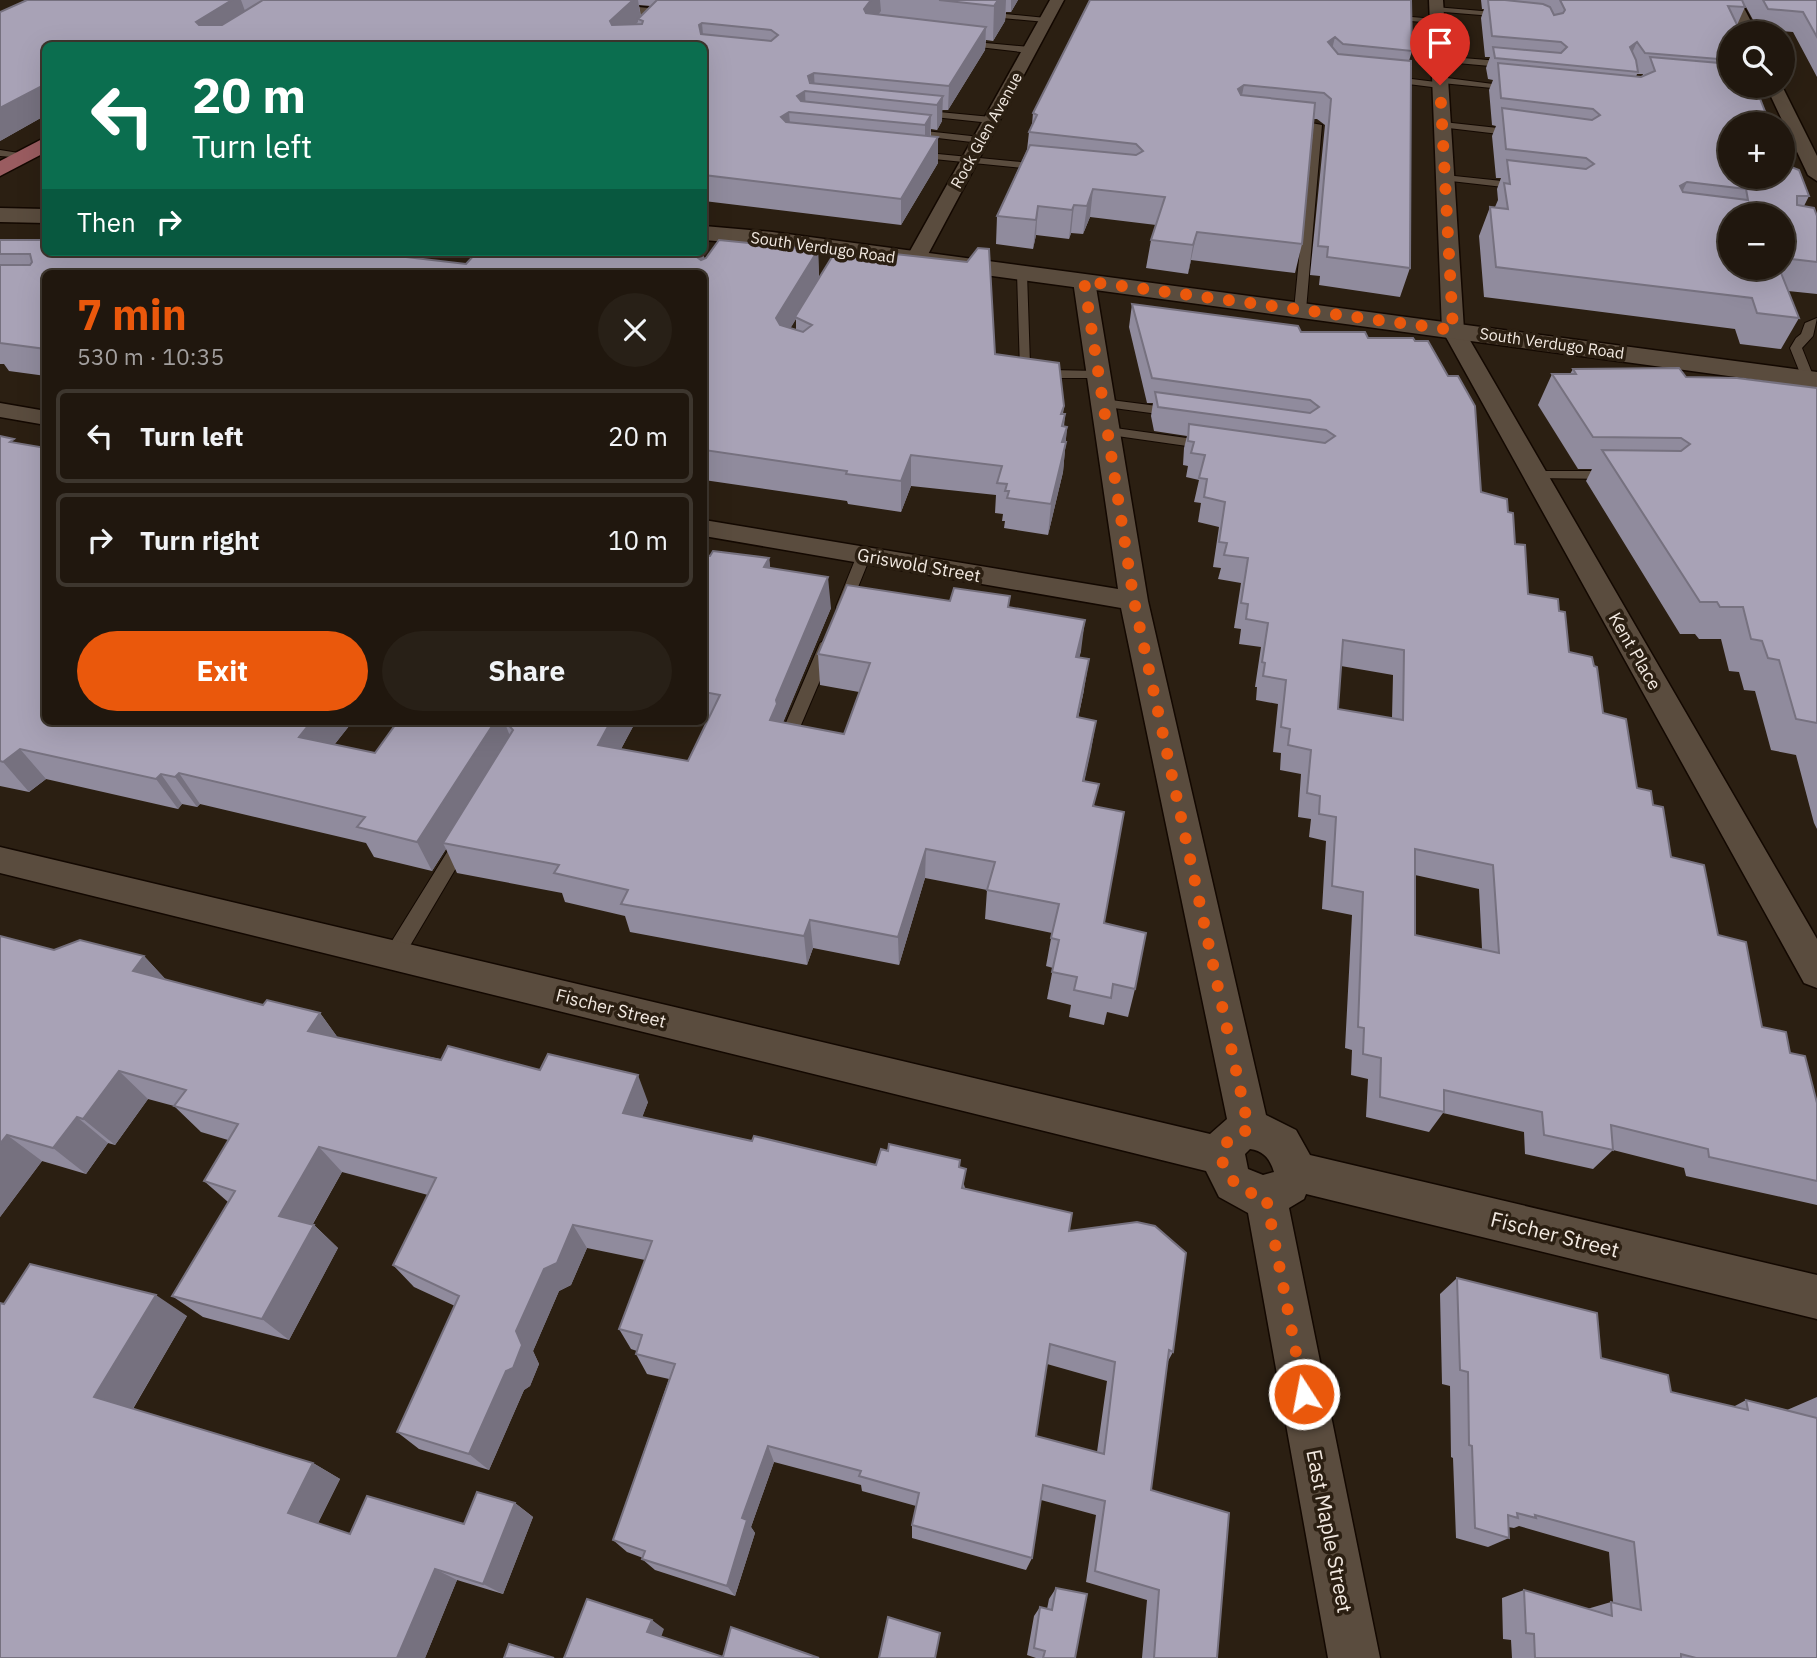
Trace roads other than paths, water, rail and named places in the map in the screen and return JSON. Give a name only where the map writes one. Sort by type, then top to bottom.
[{"type":"main road","points":[[0,170],[42,146]]},
{"type":"main road","points":[[0,215],[42,216]]},
{"type":"main road","name":"South Verdugo Road","points":[[707,234],[733,241],[844,256],[915,260],[1022,273],[1812,379]]},
{"type":"street","points":[[522,0],[659,14]]},
{"type":"street","points":[[642,29],[674,0]]},
{"type":"street","name":"Rock Glen Avenue","points":[[915,260],[1057,0]]},
{"type":"street","points":[[1736,4],[1744,21]]},
{"type":"street","points":[[1436,10],[1453,330]]},
{"type":"street","points":[[1781,98],[1817,175]]},
{"type":"street","points":[[1084,281],[1134,601],[1236,1143],[1223,1166],[1235,1185],[1255,1196],[1280,1184],[1293,1161],[1281,1142],[1271,1135],[1236,1143]]},
{"type":"street","name":"Kent Place","points":[[1453,330],[1817,972]]},
{"type":"street","points":[[0,410],[42,417]]},
{"type":"street","name":"Griswold Street","points":[[707,529],[1134,601]]},
{"type":"street","name":"Fischer Street","points":[[0,860],[394,955],[1236,1143]]},
{"type":"street","name":"Fischer Street","points":[[1280,1184],[1817,1297]]},
{"type":"street","name":"East Maple Street","points":[[1280,1184],[1354,1658]]},
{"type":"lane","points":[[1372,16],[1436,10],[1512,16]]},
{"type":"lane","points":[[977,13],[1046,20]]},
{"type":"lane","points":[[958,43],[1030,50]]},
{"type":"lane","points":[[1438,59],[1527,66]]},
{"type":"lane","points":[[1372,78],[1520,88]]},
{"type":"lane","points":[[906,112],[991,120]]},
{"type":"lane","points":[[1278,121],[1317,125],[1300,310]]},
{"type":"lane","points":[[1443,125],[1522,134]]},
{"type":"lane","points":[[896,131],[980,140]]},
{"type":"lane","points":[[0,153],[26,155]]},
{"type":"lane","points":[[907,155],[1054,169]]},
{"type":"lane","points":[[1444,178],[1535,188]]},
{"type":"lane","points":[[1022,273],[1024,367],[1030,372],[1051,373],[1103,403],[1224,447]]},
{"type":"lane","points":[[1812,379],[1796,348],[1800,340],[1807,335],[1809,325],[1817,321]]},
{"type":"lane","points":[[1103,403],[1185,414]]},
{"type":"lane","points":[[1535,475],[1621,475]]},
{"type":"lane","points":[[790,732],[864,555]]},
{"type":"lane","points":[[394,955],[473,825]]}]
